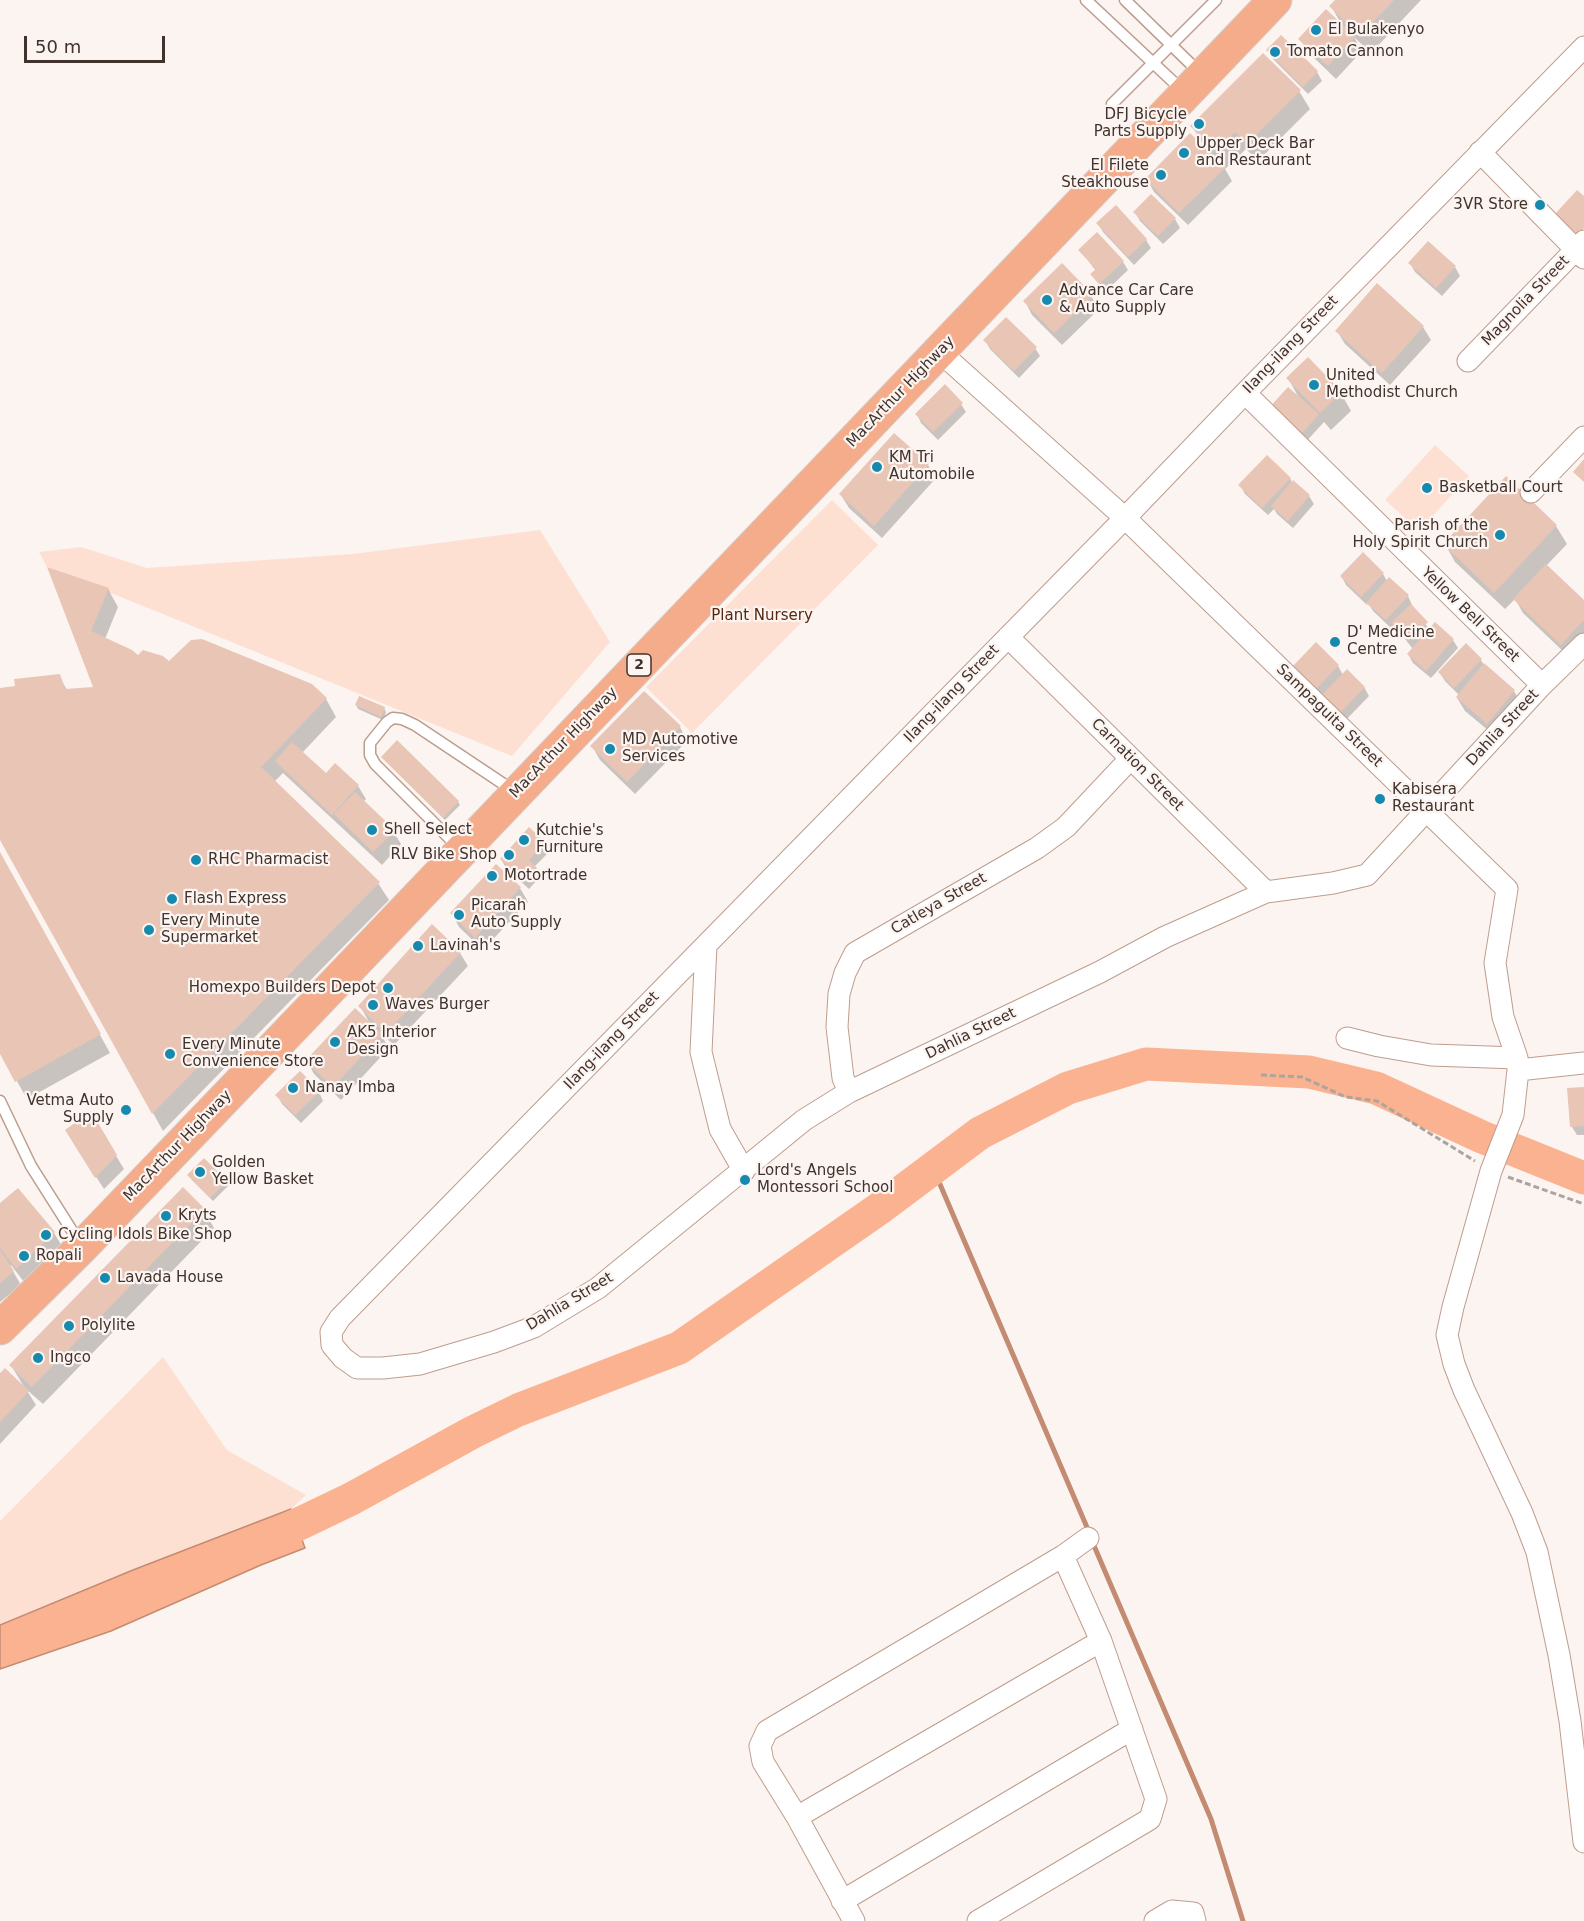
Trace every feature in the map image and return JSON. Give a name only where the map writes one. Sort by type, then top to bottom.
[{"type":"highway","name":"MacArthur Highway","points":[[0,1328],[82,1247],[1275,0]]},
{"type":"street","name":"Ilang-ilang Street","points":[[332,1345],[331,1332],[340,1318],[1584,47]]},
{"type":"street","points":[[1480,152],[1581,249]]},
{"type":"street","name":"Magnolia Street","points":[[1468,360],[1581,249]]},
{"type":"street","name":"Sampaguita Street","points":[[939,352],[1125,518],[1507,889],[1495,963],[1503,1017],[1517,1064],[1513,1115],[1492,1168],[1447,1335],[1454,1364],[1464,1390],[1522,1514],[1537,1552],[1559,1655],[1581,1799],[1584,1842]]},
{"type":"street","name":"Yellow Bell Street","points":[[1245,393],[1542,685]]},
{"type":"street","points":[[1531,492],[1584,437]]},
{"type":"street","name":"Carnation Street","points":[[1008,637],[1266,892]]},
{"type":"street","name":"Dahlia Street","points":[[332,1345],[343,1358],[357,1368],[383,1368],[420,1364],[494,1342],[534,1327],[598,1288],[804,1120],[849,1092],[1100,972],[1165,937],[1266,892],[1367,875],[1542,685],[1584,644]]},
{"type":"street","name":"Catleya Street","points":[[849,1092],[843,1078],[837,1027],[839,994],[844,973],[855,953],[1037,848],[1066,827],[1130,759]]},
{"type":"street","points":[[706,945],[701,1052],[720,1129],[744,1171]]},
{"type":"street","points":[[1347,1038],[1431,1055],[1517,1064],[1584,1064]]},
{"type":"street","points":[[854,1921],[797,1817],[763,1762],[760,1746],[767,1731],[1063,1556],[1089,1538]]},
{"type":"street","points":[[978,1921],[1150,1820],[1156,1799],[1101,1641],[1063,1556]]},
{"type":"street","points":[[797,1817],[1101,1641]]},
{"type":"street","points":[[842,1901],[1132,1729]]},
{"type":"street","points":[[1155,1921],[1172,1911],[1193,1913],[1196,1921]]},
{"type":"lane","points":[[1086,0],[1153,63],[1194,84]]},
{"type":"lane","points":[[1125,0],[1172,45],[1194,84]]},
{"type":"lane","points":[[1112,104],[1216,0]]},
{"type":"lane","points":[[461,850],[375,764],[370,755],[370,743],[387,722],[393,718],[415,725],[517,793]]},
{"type":"lane","points":[[0,1101],[31,1166],[82,1247]]},
{"type":"path","points":[[1262,1075],[1302,1077],[1346,1097],[1377,1101],[1492,1168],[1584,1204]]},
{"type":"green space","name":"Basketball Court","points":[[1435,445],[1469,476],[1419,531],[1385,500]]},
{"type":"green space","name":"Plant Nursery","points":[[832,500],[878,545],[692,733],[646,687]]},
{"type":"green space","points":[[540,530],[610,642],[512,756],[47,567],[39,552],[81,547],[147,568],[353,554]]},
{"type":"green space","points":[[163,1357],[227,1450],[306,1495],[291,1509],[133,1570],[0,1625],[0,1521]]},
{"type":"shaded area","points":[[291,1509],[305,1548],[111,1631],[0,1669],[0,1625],[133,1570]]},
{"type":"building","points":[[1335,0],[1394,0],[1360,36],[1329,6]]},
{"type":"building","points":[[1326,9],[1355,37],[1328,66],[1298,39]]},
{"type":"building","points":[[1281,35],[1318,71],[1303,87],[1266,50]]},
{"type":"building","points":[[1263,53],[1301,90],[1247,144],[1235,132],[1216,151],[1190,126]]},
{"type":"building","points":[[1190,133],[1226,167],[1179,213],[1145,179]]},
{"type":"building","points":[[1577,190],[1584,196],[1584,228],[1578,235],[1555,214]]},
{"type":"building","points":[[1151,194],[1176,218],[1158,236],[1133,212]]},
{"type":"building","points":[[1116,205],[1147,239],[1128,257],[1096,223]]},
{"type":"building","points":[[1097,232],[1124,261],[1099,284],[1090,274],[1096,269],[1078,250]]},
{"type":"building","points":[[1428,241],[1456,266],[1436,288],[1408,263]]},
{"type":"building","points":[[1062,263],[1093,295],[1054,333],[1023,301]]},
{"type":"building","points":[[1377,283],[1424,326],[1382,373],[1335,331]]},
{"type":"building","points":[[1006,317],[1037,347],[1014,371],[983,340]]},
{"type":"building","name":"United Methodist Church","points":[[1308,357],[1342,392],[1320,413],[1286,378]]},
{"type":"building","points":[[945,384],[963,403],[933,432],[915,414]]},
{"type":"building","points":[[1288,387],[1319,414],[1298,438],[1267,410]]},
{"type":"building","points":[[894,433],[929,464],[874,526],[839,494]]},
{"type":"building","points":[[1267,455],[1291,478],[1262,508],[1238,485]]},
{"type":"building","points":[[1584,459],[1584,482],[1573,472]]},
{"type":"building","name":"Parish of the Holy Spirit Church","points":[[1506,476],[1557,525],[1494,593],[1443,544]]},
{"type":"building","points":[[1293,480],[1310,495],[1288,521],[1271,506]]},
{"type":"building","points":[[1363,552],[1384,573],[1361,597],[1340,576]]},
{"type":"building","points":[[1546,564],[1584,600],[1584,620],[1561,645],[1513,599]]},
{"type":"building","points":[[47,567],[109,588],[91,631],[138,655],[143,650],[163,656],[169,661],[191,640],[202,639],[312,684],[327,698],[261,767],[380,882],[152,1114],[0,840],[0,688],[15,686],[14,679],[60,674],[65,689],[93,687]]},
{"type":"building","points":[[1389,577],[1409,595],[1386,620],[1366,603]]},
{"type":"building","points":[[1411,604],[1428,622],[1408,641],[1391,623]]},
{"type":"building","points":[[1435,622],[1454,639],[1426,671],[1407,654]]},
{"type":"building","points":[[1316,642],[1339,665],[1316,689],[1292,667]]},
{"type":"building","points":[[1466,643],[1482,659],[1454,688],[1438,672]]},
{"type":"building","points":[[1484,663],[1515,690],[1487,724],[1456,697]]},
{"type":"building","points":[[1347,669],[1365,687],[1338,715],[1320,697]]},
{"type":"building","points":[[644,691],[681,726],[627,782],[590,746]]},
{"type":"building","points":[[359,696],[385,707],[381,717],[355,705]]},
{"type":"building","points":[[397,740],[459,801],[443,818],[381,757]]},
{"type":"building","points":[[292,742],[326,773],[335,763],[359,785],[332,815],[275,761]]},
{"type":"building","points":[[355,792],[395,830],[373,852],[334,814]]},
{"type":"building","points":[[529,827],[545,842],[529,860],[537,868],[524,882],[500,859]]},
{"type":"building","points":[[0,852],[101,1034],[15,1082],[0,1054]]},
{"type":"building","points":[[496,864],[521,887],[475,938],[450,913]]},
{"type":"building","points":[[432,924],[461,952],[386,1033],[358,1006]]},
{"type":"building","points":[[355,1008],[382,1034],[333,1087],[305,1061]]},
{"type":"building","points":[[300,1071],[320,1091],[295,1115],[275,1095]]},
{"type":"building","points":[[1584,1087],[1584,1126],[1570,1127],[1567,1088]]},
{"type":"building","points":[[91,1111],[117,1155],[95,1178],[65,1130]]},
{"type":"building","points":[[204,1158],[227,1181],[210,1198],[187,1175]]},
{"type":"building","points":[[183,1187],[205,1209],[32,1387],[9,1365]]},
{"type":"building","points":[[18,1188],[55,1232],[16,1269],[0,1248],[0,1203]]},
{"type":"building","points":[[0,1250],[14,1271],[0,1283]]},
{"type":"building","points":[[5,1368],[29,1391],[0,1422],[0,1373]]},
{"type":"waterway","points":[[255,1545],[351,1499],[518,1410],[679,1348],[880,1208],[980,1133],[1068,1088],[1146,1064],[1309,1072],[1376,1088],[1482,1137],[1584,1178]]},
{"type":"waterway","points":[[933,1168],[1089,1532]]},
{"type":"waterway","points":[[1092,1541],[1211,1819],[1243,1921]]},
{"type":"place","name":"El Bulakenyo","points":[[1316,30]]},
{"type":"place","name":"Tomato Cannon","points":[[1275,52]]},
{"type":"place","name":"DFJ Bicycle Parts Supply","points":[[1199,124]]},
{"type":"place","name":"Upper Deck Bar and Restaurant","points":[[1184,153]]},
{"type":"place","name":"El Filete Steakhouse","points":[[1161,175]]},
{"type":"place","name":"3VR Store","points":[[1540,205]]},
{"type":"place","name":"Advance Car Care & Auto Supply","points":[[1047,300]]},
{"type":"place","name":"United Methodist Church","points":[[1314,385]]},
{"type":"place","name":"KM Tri Automobile","points":[[877,467]]},
{"type":"place","name":"Basketball Court","points":[[1427,488]]},
{"type":"place","name":"Parish of the Holy Spirit Church","points":[[1500,535]]},
{"type":"place","name":"D' Medicine Centre","points":[[1335,642]]},
{"type":"place","name":"MD Automotive Services","points":[[610,749]]},
{"type":"place","name":"Kabisera Restaurant","points":[[1380,799]]},
{"type":"place","name":"Shell Select","points":[[372,830]]},
{"type":"place","name":"Kutchie's Furniture","points":[[524,840]]},
{"type":"place","name":"RLV Bike Shop","points":[[509,855]]},
{"type":"place","name":"RHC Pharmacist","points":[[196,860]]},
{"type":"place","name":"Motortrade","points":[[492,876]]},
{"type":"place","name":"Flash Express","points":[[172,899]]},
{"type":"place","name":"Picarah Auto Supply","points":[[459,915]]},
{"type":"place","name":"Every Minute Supermarket","points":[[149,930]]},
{"type":"place","name":"Lavinah's","points":[[418,946]]},
{"type":"place","name":"Homexpo Builders Depot","points":[[388,988]]},
{"type":"place","name":"Waves Burger","points":[[373,1005]]},
{"type":"place","name":"AK5 Interior Design","points":[[335,1042]]},
{"type":"place","name":"Every Minute Convenience Store","points":[[170,1054]]},
{"type":"place","name":"Nanay Imba","points":[[293,1088]]},
{"type":"place","name":"Vetma Auto Supply","points":[[126,1110]]},
{"type":"place","name":"Golden Yellow Basket","points":[[200,1172]]},
{"type":"place","name":"Lord's Angels Montessori School","points":[[745,1180]]},
{"type":"place","name":"Kryts","points":[[166,1216]]},
{"type":"place","name":"Cycling Idols Bike Shop","points":[[46,1235]]},
{"type":"place","name":"Ropali","points":[[24,1256]]},
{"type":"place","name":"Lavada House","points":[[105,1278]]},
{"type":"place","name":"Polylite","points":[[69,1326]]},
{"type":"place","name":"Ingco","points":[[38,1358]]}]
